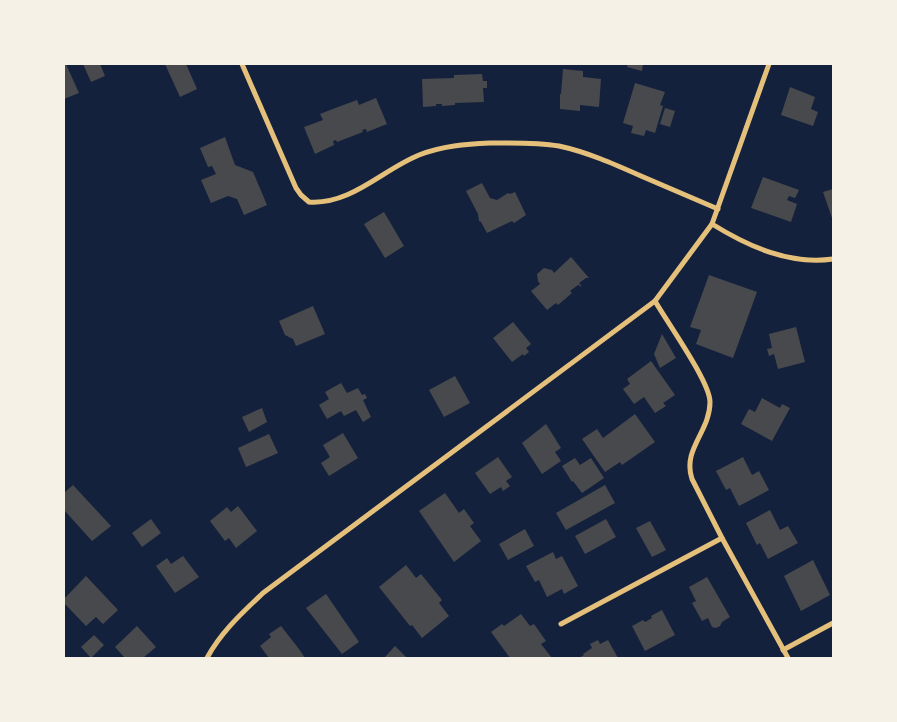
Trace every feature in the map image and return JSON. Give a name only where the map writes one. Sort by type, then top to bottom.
[{"type":"street","points":[[242,64],[296,188],[309,202],[332,201],[350,194],[397,166],[425,153],[458,146],[512,143],[558,146],[582,152],[718,209]]},
{"type":"street","points":[[207,658],[231,623],[263,594],[655,301],[712,224],[770,64]]},
{"type":"street","points":[[712,224],[741,242],[786,257],[803,260],[833,259]]},
{"type":"street","points":[[655,301],[703,381],[710,397],[708,418],[689,461],[689,469],[722,538],[788,658]]},
{"type":"street","points":[[561,624],[722,538]]},
{"type":"street","points":[[783,650],[833,623]]},
{"type":"building","points":[[64,64],[66,64],[79,93],[64,99]]},
{"type":"building","points":[[83,64],[100,64],[105,76],[91,82]]},
{"type":"building","points":[[165,64],[186,64],[197,89],[180,97]]},
{"type":"building","points":[[628,64],[643,64],[642,71],[627,67]]},
{"type":"building","points":[[563,69],[583,71],[583,77],[601,79],[599,107],[580,105],[580,111],[560,109]]},
{"type":"building","points":[[482,74],[483,81],[487,81],[487,88],[483,88],[484,102],[455,103],[455,105],[442,106],[442,104],[436,104],[436,106],[423,107],[422,79],[454,78],[454,75]]},
{"type":"building","points":[[635,83],[665,92],[660,105],[663,106],[655,133],[646,130],[644,136],[631,133],[633,126],[623,123]]},
{"type":"building","points":[[790,87],[815,97],[811,109],[818,112],[813,126],[781,115]]},
{"type":"building","points":[[376,98],[387,124],[367,132],[366,129],[362,130],[363,132],[337,142],[336,140],[333,141],[334,145],[315,154],[304,127],[323,120],[320,114],[357,100],[359,105]]},
{"type":"building","points":[[665,108],[675,111],[670,127],[660,124]]},
{"type":"building","points":[[225,137],[235,165],[253,172],[267,205],[244,215],[237,199],[228,196],[211,203],[201,180],[216,174],[212,166],[208,167],[200,148]]},
{"type":"building","points":[[763,177],[799,190],[795,198],[789,196],[787,200],[797,204],[791,222],[751,208]]},
{"type":"building","points":[[482,183],[490,198],[497,200],[508,193],[515,192],[526,215],[514,223],[512,221],[487,233],[479,221],[478,214],[466,191]]},
{"type":"building","points":[[833,189],[833,221],[823,192]]},
{"type":"building","points":[[384,212],[404,246],[385,258],[364,224]]},
{"type":"building","points":[[571,257],[589,278],[579,283],[582,287],[578,285],[558,305],[556,303],[547,310],[531,291],[540,284],[537,274],[544,268],[552,270],[554,273]]},
{"type":"building","points":[[709,275],[757,292],[733,358],[696,344],[701,330],[690,327]]},
{"type":"building","points":[[313,306],[325,334],[296,346],[293,339],[285,335],[279,321]]},
{"type":"building","points":[[513,322],[531,344],[526,348],[529,352],[512,362],[493,338]]},
{"type":"building","points":[[796,327],[805,362],[778,369],[774,354],[769,356],[767,349],[772,348],[769,334]]},
{"type":"building","points":[[662,334],[676,358],[660,368],[654,354]]},
{"type":"building","points":[[651,361],[675,395],[663,403],[666,406],[655,413],[644,397],[634,404],[623,389],[630,384],[627,379]]},
{"type":"building","points":[[455,376],[470,403],[444,417],[429,390]]},
{"type":"building","points":[[341,383],[347,393],[358,388],[362,395],[365,394],[367,398],[363,400],[371,417],[363,422],[356,410],[344,416],[341,411],[327,419],[319,405],[329,399],[325,392]]},
{"type":"building","points":[[762,398],[780,408],[782,404],[790,408],[772,441],[741,424],[749,409],[755,412]]},
{"type":"building","points":[[262,408],[267,422],[249,432],[242,417]]},
{"type":"building","points":[[635,414],[655,442],[622,465],[620,462],[605,472],[582,439],[597,429],[603,438]]},
{"type":"building","points":[[546,424],[561,448],[555,452],[561,461],[542,474],[522,443]]},
{"type":"building","points":[[343,433],[358,458],[329,476],[321,463],[330,457],[323,445]]},
{"type":"building","points":[[269,434],[278,453],[246,467],[238,448]]},
{"type":"building","points":[[498,457],[512,477],[506,481],[510,486],[503,491],[501,487],[490,494],[475,473]]},
{"type":"building","points":[[743,457],[752,475],[759,471],[769,490],[739,506],[730,488],[726,490],[716,471]]},
{"type":"building","points":[[575,458],[580,465],[591,458],[604,478],[582,493],[562,466]]},
{"type":"building","points":[[73,485],[111,526],[92,541],[64,510],[64,493]]},
{"type":"building","points":[[605,485],[615,503],[566,530],[556,513]]},
{"type":"building","points":[[445,493],[459,513],[464,509],[474,523],[470,526],[481,541],[454,562],[419,511]]},
{"type":"building","points":[[238,506],[257,531],[236,548],[229,538],[225,541],[210,521],[227,507],[231,512]]},
{"type":"building","points":[[770,510],[780,530],[788,526],[798,543],[768,559],[760,543],[757,545],[746,523]]},
{"type":"building","points":[[151,519],[161,533],[142,547],[132,533]]},
{"type":"building","points":[[606,519],[616,537],[585,554],[575,536]]},
{"type":"building","points":[[650,521],[666,550],[652,557],[636,528]]},
{"type":"building","points":[[525,529],[534,546],[508,560],[499,544]]},
{"type":"building","points":[[553,552],[556,559],[562,556],[578,586],[564,594],[562,589],[547,597],[539,580],[535,582],[526,566]]},
{"type":"building","points":[[183,556],[199,577],[175,593],[156,566],[167,558],[171,564]]},
{"type":"building","points":[[813,560],[830,595],[801,611],[784,576]]},
{"type":"building","points":[[406,565],[416,578],[421,574],[442,600],[439,603],[449,616],[422,638],[379,587]]},
{"type":"building","points":[[86,576],[118,610],[103,624],[96,617],[86,626],[64,603],[64,599]]},
{"type":"building","points":[[707,577],[730,617],[716,628],[712,627],[708,618],[702,621],[692,603],[696,601],[689,587]]},
{"type":"building","points":[[326,594],[359,642],[342,654],[306,608]]},
{"type":"building","points":[[662,610],[675,635],[645,651],[632,626],[643,620],[645,622]]},
{"type":"building","points":[[521,614],[530,626],[534,624],[546,641],[541,644],[552,658],[510,658],[491,632],[502,624],[504,626]]},
{"type":"building","points":[[137,626],[156,647],[143,658],[125,658],[115,647]]},
{"type":"building","points":[[281,626],[305,658],[269,658],[260,646],[271,637],[269,634]]},
{"type":"building","points":[[94,635],[104,645],[91,658],[81,647]]},
{"type":"building","points":[[598,640],[600,644],[608,640],[618,658],[579,658],[592,648],[590,644]]},
{"type":"building","points":[[395,646],[407,658],[384,658]]}]
